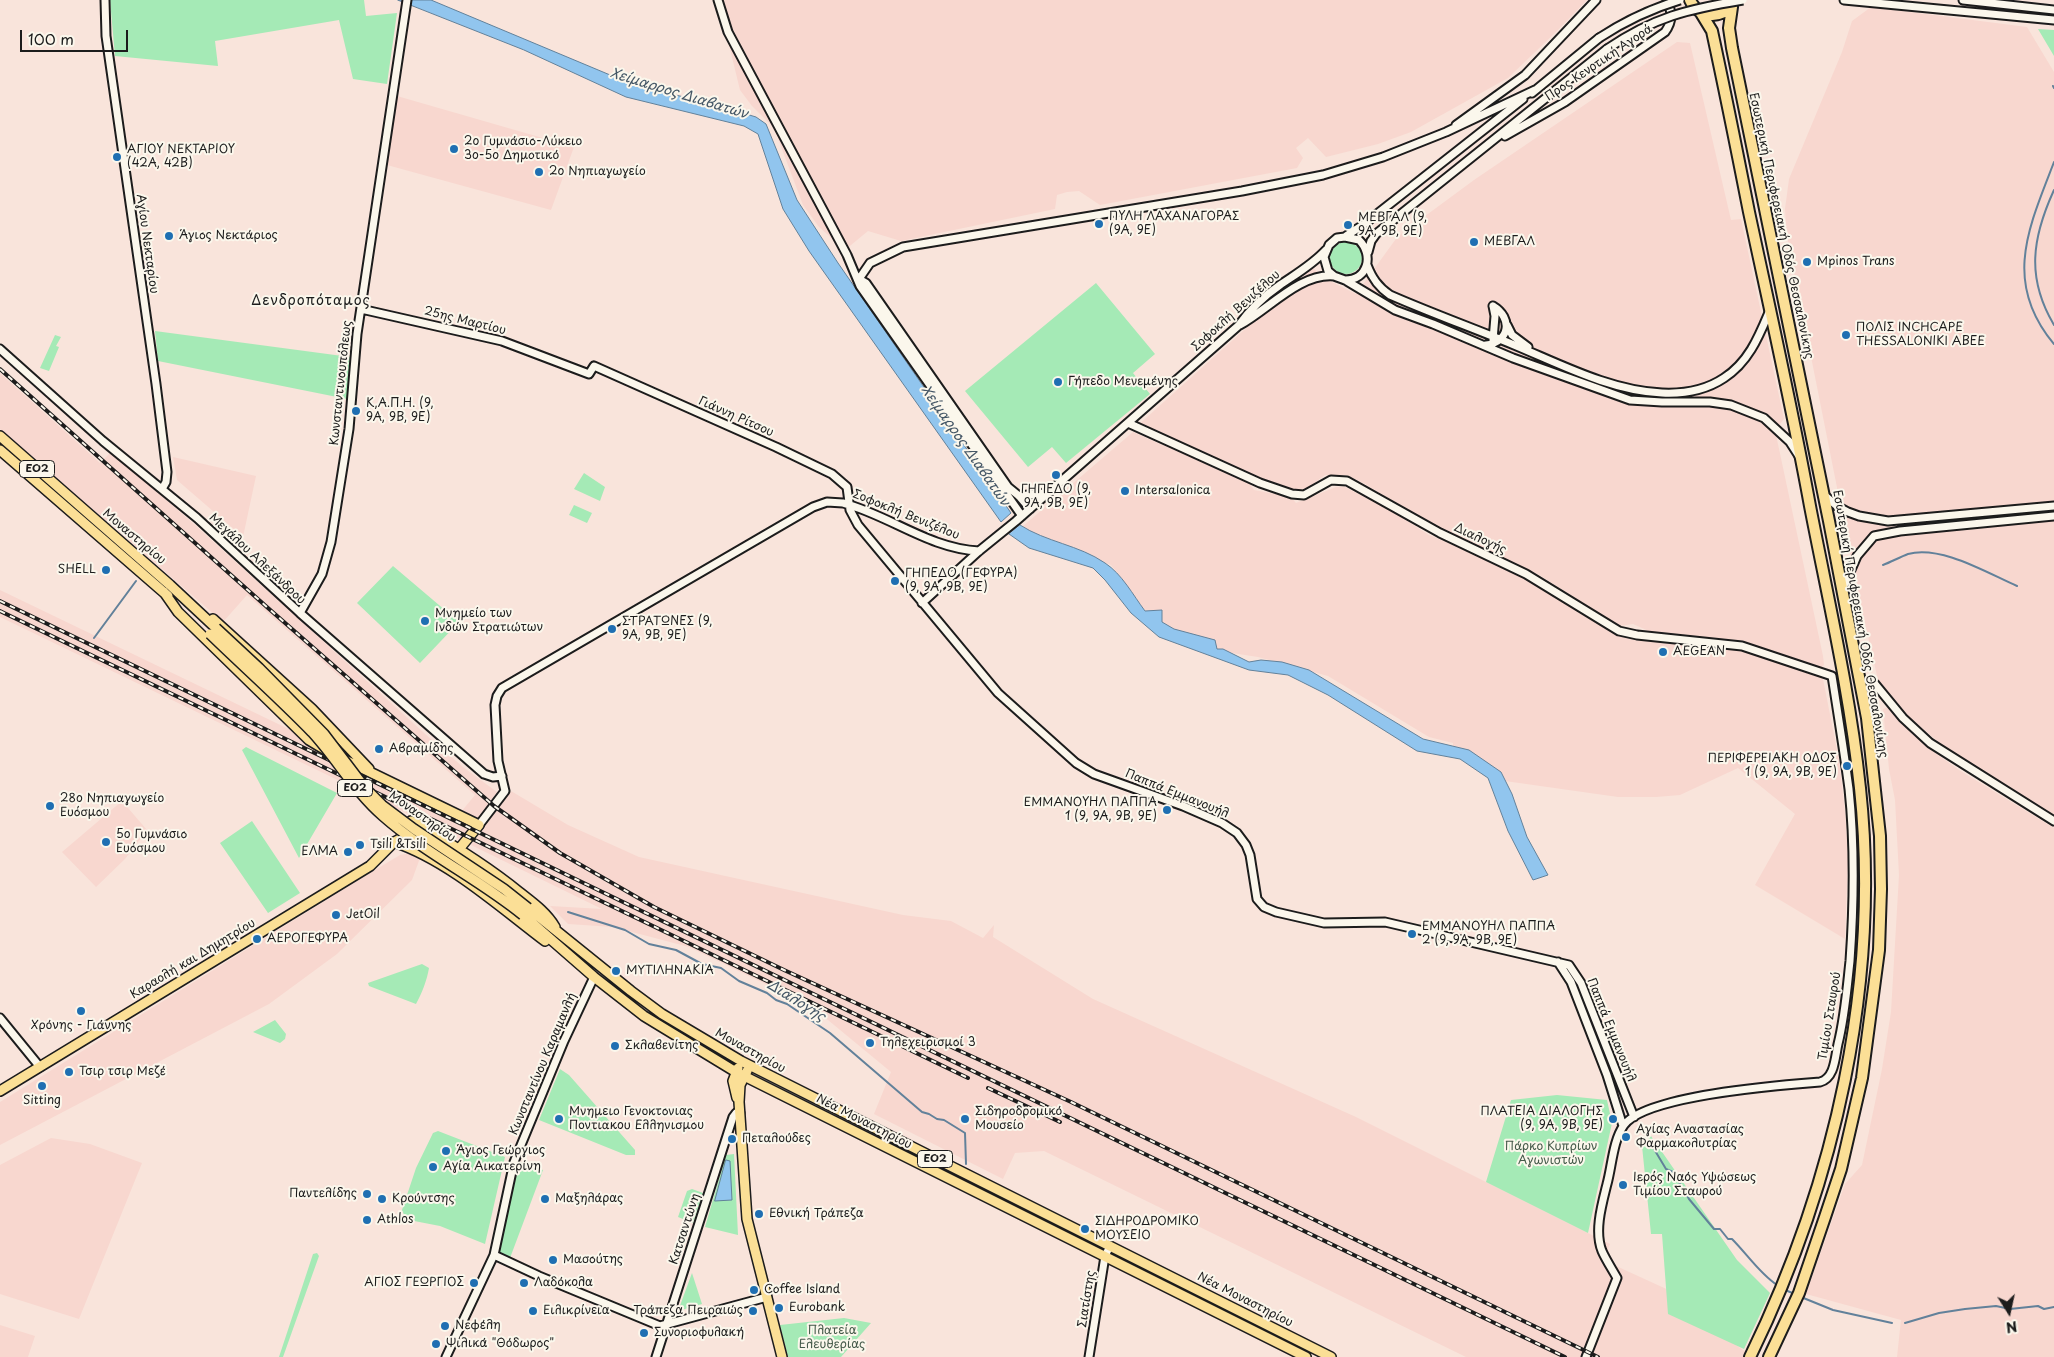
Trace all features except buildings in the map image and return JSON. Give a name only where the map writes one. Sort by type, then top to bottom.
[{"type":"highway","points":[[1690,0],[1712,31],[1802,460],[1847,699],[1860,788],[1864,885],[1862,946],[1855,1023],[1839,1109],[1819,1186],[1784,1284],[1750,1357]]},
{"type":"highway","points":[[1701,13],[1716,16],[1724,13],[1733,3]]},
{"type":"highway","name":"Εσωτερική Περιφερειακή Οδός Θεσσαλονίκης","points":[[1733,3],[1729,28],[1731,42],[1843,588],[1858,678],[1867,718],[1880,836],[1881,889],[1878,950],[1868,1039],[1852,1123],[1841,1169],[1798,1293],[1769,1357]]},
{"type":"main road","name":"Μοναστηρίου","points":[[0,436],[170,585],[311,732],[337,762],[353,786],[376,810],[409,837],[561,935],[662,1014],[786,1084]]},
{"type":"main road","name":"Μοναστηρίου","points":[[0,450],[164,592],[213,631]]},
{"type":"main road","points":[[170,585],[191,598],[312,709],[375,775]]},
{"type":"main road","points":[[164,592],[178,612],[313,744],[479,825]]},
{"type":"main road","name":"Καραολή και Δημητρίου","points":[[0,1091],[370,866],[403,835],[410,822],[414,822],[459,850]]},
{"type":"main road","name":"Σοφοκλή Βενιζέλου","points":[[459,850],[479,825]]},
{"type":"main road","points":[[394,842],[420,851],[495,902],[551,946],[574,959]]},
{"type":"main road","points":[[459,850],[502,879],[541,909],[561,935]]},
{"type":"main road","name":"Μοναστηρίου","points":[[526,912],[594,977],[644,1016],[740,1074]]},
{"type":"main road","points":[[746,1063],[733,1085],[739,1102],[747,1219],[782,1357]]},
{"type":"main road","name":"Νέα Μοναστηρίου","points":[[740,1074],[1306,1357]]},
{"type":"main road","name":"Νέα Μοναστηρίου","points":[[786,1084],[1331,1357]]},
{"type":"street","name":"Αγίου Νεκταρίου","points":[[105,0],[106,36],[154,363],[167,476],[162,490]]},
{"type":"street","points":[[718,0],[721,13],[732,39],[859,279],[860,286],[1019,519]]},
{"type":"street","points":[[1446,132],[1525,75],[1596,0]]},
{"type":"street","name":"Προς Κενρτική Αγορά","points":[[1489,145],[1565,102],[1665,32],[1670,25],[1672,17],[1667,0]]},
{"type":"street","points":[[1334,276],[1325,264],[1326,249],[1333,241],[1363,225],[1600,38],[1622,23],[1651,8],[1680,0]]},
{"type":"street","points":[[1345,280],[1356,278],[1362,274],[1367,265],[1371,241],[1376,234],[1607,49],[1632,32],[1668,16],[1743,0]]},
{"type":"street","points":[[1844,0],[2054,20]]},
{"type":"street","points":[[1963,0],[2054,10]]},
{"type":"street","name":"Κωνσταντινουπόλεως","points":[[300,613],[320,579],[331,542],[349,429],[356,342],[406,2]]},
{"type":"street","points":[[859,279],[870,263],[903,247],[1242,191],[1323,174],[1383,157],[1446,132],[1535,90]]},
{"type":"street","points":[[1345,236],[1359,240],[1368,253]]},
{"type":"street","name":"Σοφοκλή Βενιζέλου","points":[[479,825],[505,791],[498,761],[496,700],[499,692],[506,685],[813,506],[828,502],[849,504],[953,548],[979,551],[1019,519],[1238,326],[1249,312],[1278,287],[1314,263],[1326,249]]},
{"type":"street","points":[[1367,265],[1376,283],[1390,295],[1497,340],[1624,387],[1664,394],[1692,391],[1724,378],[1735,369],[1754,345],[1770,309]]},
{"type":"street","points":[[1238,326],[1310,279],[1324,275],[1334,276],[1345,280],[1395,310],[1602,391],[1630,400],[1710,402],[1731,405],[1764,418],[1790,442],[1802,460]]},
{"type":"street","points":[[859,279],[866,283],[1008,487],[1030,509]]},
{"type":"street","points":[[1499,351],[1493,306],[1502,315],[1512,335],[1538,355]]},
{"type":"street","name":"25ης Μαρτίου","points":[[361,309],[502,341],[589,374],[594,366]]},
{"type":"street","points":[[1483,345],[1497,340],[1506,332],[1506,323]]},
{"type":"street","points":[[1479,331],[1491,328],[1496,324]]},
{"type":"street","name":"Μεγάλου Αλεξάνδρου","points":[[0,349],[68,410],[197,518],[300,613],[484,774],[493,777],[502,776]]},
{"type":"street","name":"Γιάννη Ρίτσου","points":[[594,366],[839,478],[848,487],[849,504]]},
{"type":"street","name":"Διαλογής","points":[[1128,423],[1255,481],[1292,494],[1304,494],[1331,480],[1347,481],[1440,533],[1526,574],[1619,631],[1637,635],[1742,646],[1832,676]]},
{"type":"street","points":[[1019,496],[1048,493]]},
{"type":"street","points":[[1823,494],[1837,506],[1848,512],[1888,521],[2054,506]]},
{"type":"street","name":"Παππά Εμμανουήλ","points":[[849,504],[852,515],[858,525],[1005,701],[1083,768],[1094,774],[1183,806],[1222,823],[1238,833],[1250,855],[1257,899],[1264,907],[1311,921],[1385,922],[1569,965],[1581,983],[1634,1117]]},
{"type":"street","points":[[1843,588],[1857,556],[1874,536],[1900,531],[2054,516]]},
{"type":"street","points":[[922,603],[979,551]]},
{"type":"street","name":"Τιμίου Σταυρού","points":[[1623,1126],[1634,1117],[1675,1102],[1737,1090],[1820,1082],[1824,1081],[1832,1073],[1842,1029],[1848,984],[1853,919],[1853,872],[1849,790],[1832,676]]},
{"type":"street","points":[[1875,684],[1903,718],[1930,743],[2054,822]]},
{"type":"street","name":"Παππά Εμμανουήλ","points":[[1557,962],[1565,970],[1574,989],[1607,1075],[1623,1126]]},
{"type":"street","name":"Κωνσταντίνου Καραμανλή","points":[[446,1357],[494,1255],[514,1162],[564,1041],[594,977]]},
{"type":"street","points":[[0,1018],[40,1067]]},
{"type":"street","name":"Κατσαντώνη","points":[[656,1357],[733,1116],[736,1113],[740,1113]]},
{"type":"street","points":[[1586,1357],[1617,1278],[1602,1251],[1599,1232],[1603,1202],[1623,1126]]},
{"type":"street","name":"Σιατίστης","points":[[1089,1357],[1105,1256],[1110,1246]]},
{"type":"street","points":[[494,1255],[595,1300],[659,1325],[667,1325],[766,1297]]},
{"type":"shaded area","points":[[718,0],[1587,0],[1508,78],[1411,132],[1378,144],[1326,157],[1308,138],[1296,148],[1303,158],[1297,168],[1100,205],[1079,191],[1067,192],[1057,195],[1055,209],[901,241],[868,231],[845,250],[819,227],[803,205],[774,128],[752,106],[740,90]]},
{"type":"shaded area","points":[[1871,7],[2027,27],[2054,72],[2054,819],[1941,744],[1901,708],[1878,680],[1857,588],[1787,236],[1785,209],[1789,179],[1842,52],[1852,21]]},
{"type":"shaded area","points":[[1677,42],[1690,43],[1731,220],[1741,219],[1784,419],[1775,430],[1823,656],[1824,665],[1820,669],[1746,644],[1653,633],[1633,624],[1619,626],[1541,576],[1424,520],[1347,475],[1325,475],[1306,489],[1294,490],[1251,480],[1136,427],[1313,268],[1324,278],[1356,294],[1398,236],[1474,180]]},
{"type":"shaded area","name":"2ο Γυμνάσιο-Λύκειο 3ο-5ο Δημοτικό","points":[[397,96],[574,147],[551,210],[387,165]]},
{"type":"shaded area","points":[[0,373],[100,463],[111,452],[195,525],[434,742],[463,767],[497,792],[462,840],[0,617],[0,590],[461,812],[475,795],[247,595],[223,622],[0,429]]},
{"type":"shaded area","points":[[1133,432],[1249,483],[1254,490],[1291,497],[1296,503],[1336,487],[1345,487],[1393,512],[1429,535],[1500,563],[1618,636],[1633,640],[1741,651],[1791,666],[1823,679],[1839,760],[1845,812],[1848,857],[1845,939],[1755,885],[1795,814],[1738,768],[1680,795],[1656,797],[1618,797],[1505,781],[1453,748],[1453,743],[1429,737],[1328,676],[1258,657],[1219,651],[1170,632],[1144,609],[1111,565],[1041,541],[1022,527]]},
{"type":"shaded area","points":[[173,457],[256,476],[243,537],[177,480]]},
{"type":"shaded area","points":[[1888,707],[1913,735],[1931,750],[1959,770],[2054,828],[2054,1357],[1897,1357],[1901,1320],[1806,1294],[1845,1184],[1862,1165],[1882,1069],[1891,1012],[1899,875],[1895,800],[1889,769],[1883,709]]},
{"type":"shaded area","points":[[511,791],[568,825],[639,857],[903,915],[951,921],[983,938],[994,925],[993,937],[1093,999],[1356,1117],[1610,1244],[1603,1260],[1697,1303],[1692,1313],[1743,1350],[1757,1357],[1466,1357],[1044,1151],[1015,1153],[1003,1179],[874,1114],[891,1072],[811,1006],[689,947],[613,927],[568,924],[550,906],[602,909],[471,845]]},
{"type":"shaded area","name":"5ο Γυμνάσιο Ευόσμου","points":[[122,801],[147,830],[125,859],[96,887],[62,852]]},
{"type":"shaded area","points":[[410,853],[420,858],[412,880],[337,954],[269,1004],[0,1145],[0,1102],[375,870],[400,855]]},
{"type":"shaded area","points":[[51,1138],[90,1144],[142,1163],[79,1319],[0,1294],[0,1165]]},
{"type":"shaded area","points":[[0,1325],[35,1336],[28,1357],[0,1357]]},
{"type":"green space","points":[[110,0],[364,0],[366,16],[397,13],[387,84],[353,79],[339,20],[215,41],[218,66],[115,56]]},
{"type":"green space","points":[[2038,29],[2054,30],[2054,56]]},
{"type":"green space","points":[[1346,242],[1352,243],[1357,247],[1361,252],[1361,264],[1357,269],[1352,273],[1346,274],[1340,273],[1335,269],[1331,264],[1330,258],[1331,252],[1335,247],[1340,243]]},
{"type":"green space","name":"Γήπεδο Μενεμένης","points":[[1096,283],[1155,354],[1133,373],[1150,394],[1066,463],[1052,447],[1028,467],[965,391]]},
{"type":"green space","points":[[155,331],[350,357],[347,399],[158,361]]},
{"type":"green space","points":[[55,335],[61,337],[56,346],[59,347],[49,371],[40,368]]},
{"type":"green space","points":[[584,473],[605,487],[600,501],[574,489]]},
{"type":"green space","points":[[574,505],[592,513],[587,523],[569,515]]},
{"type":"green space","points":[[393,566],[459,622],[420,663],[357,603]]},
{"type":"green space","points":[[246,747],[337,793],[299,858],[242,750]]},
{"type":"green space","points":[[252,821],[300,893],[268,913],[220,843]]},
{"type":"green space","points":[[422,964],[429,968],[416,1004],[369,986],[368,983]]},
{"type":"green space","points":[[275,1020],[286,1034],[285,1039],[280,1043],[253,1032]]},
{"type":"green space","points":[[560,1069],[569,1075],[635,1150],[635,1155],[626,1155],[539,1120]]},
{"type":"green space","name":"Πάρκο Κυπρίων Αγωνιστών","points":[[1557,1095],[1607,1100],[1612,1123],[1588,1233],[1486,1182],[1511,1100]]},
{"type":"green space","points":[[438,1131],[505,1157],[485,1244],[440,1226],[409,1220],[405,1217],[402,1210],[416,1168],[433,1133]]},
{"type":"green space","points":[[1651,1136],[1737,1260],[1770,1293],[1744,1349],[1668,1314],[1662,1234],[1651,1234],[1642,1146]]},
{"type":"green space","points":[[734,1154],[738,1235],[705,1227],[726,1155]]},
{"type":"green space","points":[[521,1162],[543,1170],[510,1258],[498,1253]]},
{"type":"green space","points":[[692,1189],[703,1193],[693,1223],[678,1217],[687,1191]]},
{"type":"green space","points":[[317,1253],[319,1256],[283,1357],[279,1357],[313,1254]]},
{"type":"green space","points":[[692,1273],[702,1304],[678,1311]]},
{"type":"green space","name":"Πλατεία Ελευθερίας","points":[[844,1318],[871,1323],[841,1357],[788,1357],[780,1325]]},
{"type":"water","points":[[398,0],[431,0],[634,85],[713,104],[756,117],[766,124],[797,200],[838,263],[1011,513],[1001,522],[809,251],[783,209],[758,134],[744,126],[626,97],[524,50]]},
{"type":"water","points":[[1020,525],[1105,563],[1122,579],[1145,611],[1162,610],[1162,622],[1174,629],[1215,640],[1217,649],[1223,649],[1249,662],[1261,660],[1282,662],[1309,670],[1423,739],[1469,750],[1501,772],[1512,794],[1527,837],[1548,875],[1533,880],[1508,831],[1488,778],[1460,759],[1417,751],[1328,695],[1288,675],[1249,670],[1159,637],[1131,613],[1093,568],[1029,548],[1009,534]]},
{"type":"water","points":[[726,1160],[730,1161],[732,1200],[715,1201]]},
{"type":"waterway","points":[[2054,162],[2036,209],[2025,254],[2025,276],[2029,299],[2038,321],[2054,344]]},
{"type":"waterway","points":[[2054,190],[2041,225],[2035,258],[2039,291],[2054,325]]},
{"type":"waterway","points":[[1883,565],[1908,554],[1921,552],[1935,553],[1964,562],[2017,586]]},
{"type":"waterway","points":[[94,638],[136,581]]},
{"type":"waterway","name":"Διαλογής","points":[[568,912],[625,930],[649,944],[676,950],[702,964],[721,968],[739,981],[787,1004],[830,1033],[922,1112],[944,1120],[965,1133],[966,1164]]},
{"type":"waterway","name":"Χείμαρρος Διαβατών","points":[[1645,1138],[1666,1169],[1673,1172],[1689,1199],[1714,1229],[1720,1229],[1728,1239],[1732,1239],[1759,1270],[1777,1285]]},
{"type":"waterway","name":"Χείμαρρος Διαβατών","points":[[1785,1290],[1795,1294]]},
{"type":"waterway","name":"Χείμαρρος Διαβατών","points":[[1801,1297],[1833,1310],[1892,1323]]},
{"type":"waterway","name":"Χείμαρρος Διαβατών","points":[[1905,1323],[1939,1313],[1965,1309],[1996,1306],[2010,1309],[2038,1306],[2044,1309],[2054,1307]]},
{"type":"railway","points":[[0,369],[494,806],[560,853],[654,907],[784,970],[1071,1102],[1598,1357]]},
{"type":"railway","points":[[0,601],[1565,1357]]},
{"type":"railway","points":[[0,611],[968,1078]]},
{"type":"railway","points":[[988,1088],[1060,1122]]},
{"type":"place","name":"2ο Γυμνάσιο-Λύκειο 3ο-5ο Δημοτικό","points":[[454,149]]},
{"type":"place","name":"ΑΓΙΟΥ ΝΕΚΤΑΡΙΟΥ (42Α, 42Β)","points":[[117,157]]},
{"type":"place","name":"2ο Νηπιαγωγείο","points":[[539,172]]},
{"type":"place","name":"ΠΥΛΗ ΛΑΧΑΝΑΓΟΡΑΣ (9Α, 9Ε)","points":[[1099,224]]},
{"type":"place","name":"ΜΕΒΓΑΛ (9, 9Α, 9Β, 9Ε)","points":[[1348,225]]},
{"type":"place","name":"Άγιος Νεκτάριος","points":[[169,236]]},
{"type":"place","name":"ΜΕΒΓΑΛ","points":[[1474,242]]},
{"type":"place","name":"Mpinos Trans","points":[[1807,262]]},
{"type":"place","name":"ΠΟΛΙΣ INCHCAPE THESSALONIKI ΑΒΕΕ","points":[[1846,335]]},
{"type":"place","name":"Γήπεδο Μενεμένης","points":[[1058,382]]},
{"type":"place","name":"Κ,Α.Π.Η. (9, 9Α, 9Β, 9Ε)","points":[[356,411]]},
{"type":"place","name":"ΓΗΠΕΔΟ (9, 9Α, 9Β, 9Ε)","points":[[1056,475]]},
{"type":"place","name":"Intersalonica","points":[[1125,491]]},
{"type":"place","name":"SHELL","points":[[106,570]]},
{"type":"place","name":"ΓΗΠΕΔΟ (ΓΕΦΥΡΑ) (9, 9Α, 9Β, 9Ε)","points":[[895,581]]},
{"type":"place","name":"Μνημείο των Ινδών Στρατιώτων","points":[[425,621]]},
{"type":"place","name":"ΣΤΡΑΤΩΝΕΣ (9, 9Α, 9Β, 9Ε)","points":[[612,629]]},
{"type":"place","name":"AEGEAN","points":[[1663,652]]},
{"type":"place","name":"Αβραμίδης","points":[[379,749]]},
{"type":"place","name":"ΠΕΡΙΦΕΡΕΙΑΚΗ ΟΔΟΣ 1 (9, 9Α, 9Β, 9Ε)","points":[[1847,766]]},
{"type":"place","name":"28ο Νηπιαγωγείο Ευόσμου","points":[[50,806]]},
{"type":"place","name":"ΕΜΜΑΝΟΥΗΛ ΠΑΠΠΑ 1 (9, 9Α, 9Β, 9Ε)","points":[[1167,810]]},
{"type":"place","name":"5ο Γυμνάσιο Ευόσμου","points":[[106,842]]},
{"type":"place","name":"Tsili &Tsili","points":[[360,845]]},
{"type":"place","name":"ΕΛΜΑ","points":[[348,852]]},
{"type":"place","name":"JetOil","points":[[336,915]]},
{"type":"place","name":"ΕΜΜΑΝΟΥΗΛ ΠΑΠΠΑ 2 (9, 9Α, 9Β, 9Ε)","points":[[1412,934]]},
{"type":"place","name":"ΑΕΡΟΓΕΦΥΡΑ","points":[[257,939]]},
{"type":"place","name":"ΜΥΤΙΛΗΝΑΚΙΑ","points":[[616,971]]},
{"type":"place","name":"Χρόνης - Γιάννης","points":[[81,1011]]},
{"type":"place","name":"Τηλεχειρισμοί 3","points":[[870,1043]]},
{"type":"place","name":"Σκλαβενίτης","points":[[615,1046]]},
{"type":"place","name":"Τσιρ τσιρ Μεζέ","points":[[69,1072]]},
{"type":"place","name":"Sitting","points":[[42,1086]]},
{"type":"place","name":"Μνημειο Γενοκτονιας Ποντιακου Ελληνισμου","points":[[559,1119]]},
{"type":"place","name":"Σιδηροδρομικό Μουσείο","points":[[965,1119]]},
{"type":"place","name":"ΠΛΑΤΕΙΑ ΔΙΑΛΟΓΗΣ (9, 9Α, 9Β, 9Ε)","points":[[1613,1119]]},
{"type":"place","name":"Αγίας Αναστασίας Φαρμακολυτρίας","points":[[1626,1137]]},
{"type":"place","name":"Πεταλούδες","points":[[732,1139]]},
{"type":"place","name":"Άγιος Γεώργιος","points":[[446,1151]]},
{"type":"place","name":"Αγία Αικατερίνη","points":[[433,1167]]},
{"type":"place","name":"Ιερός Ναός Υψώσεως Τιμίου Σταυρού","points":[[1623,1185]]},
{"type":"place","name":"Παντελίδης","points":[[367,1194]]},
{"type":"place","name":"Κρούντσης","points":[[382,1199]]},
{"type":"place","name":"Μαξηλάρας","points":[[545,1199]]},
{"type":"place","name":"Εθνική Τράπεζα","points":[[759,1214]]},
{"type":"place","name":"Athlos","points":[[367,1220]]},
{"type":"place","name":"ΣΙΔΗΡΟΔΡΟΜΙΚΟ ΜΟΥΣΕΙΟ","points":[[1085,1229]]},
{"type":"place","name":"Μασούτης","points":[[553,1260]]},
{"type":"place","name":"ΑΓΙΟΣ ΓΕΩΡΓΙΟΣ","points":[[474,1283]]},
{"type":"place","name":"Λαδόκολα","points":[[524,1283]]},
{"type":"place","name":"Coffee Island","points":[[754,1290]]},
{"type":"place","name":"Eurobank","points":[[779,1308]]},
{"type":"place","name":"Ειλικρίνεια","points":[[533,1311]]},
{"type":"place","name":"Τράπεζα Πειραιώς","points":[[753,1311]]},
{"type":"place","name":"Νεφέλη","points":[[445,1326]]},
{"type":"place","name":"Συνοριοφυλακή","points":[[644,1333]]},
{"type":"place","name":"Ψιλικά \"Θόδωρος\"","points":[[436,1344]]},
{"type":"district","name":"Δενδροπόταμος","points":[[311,301]]}]
